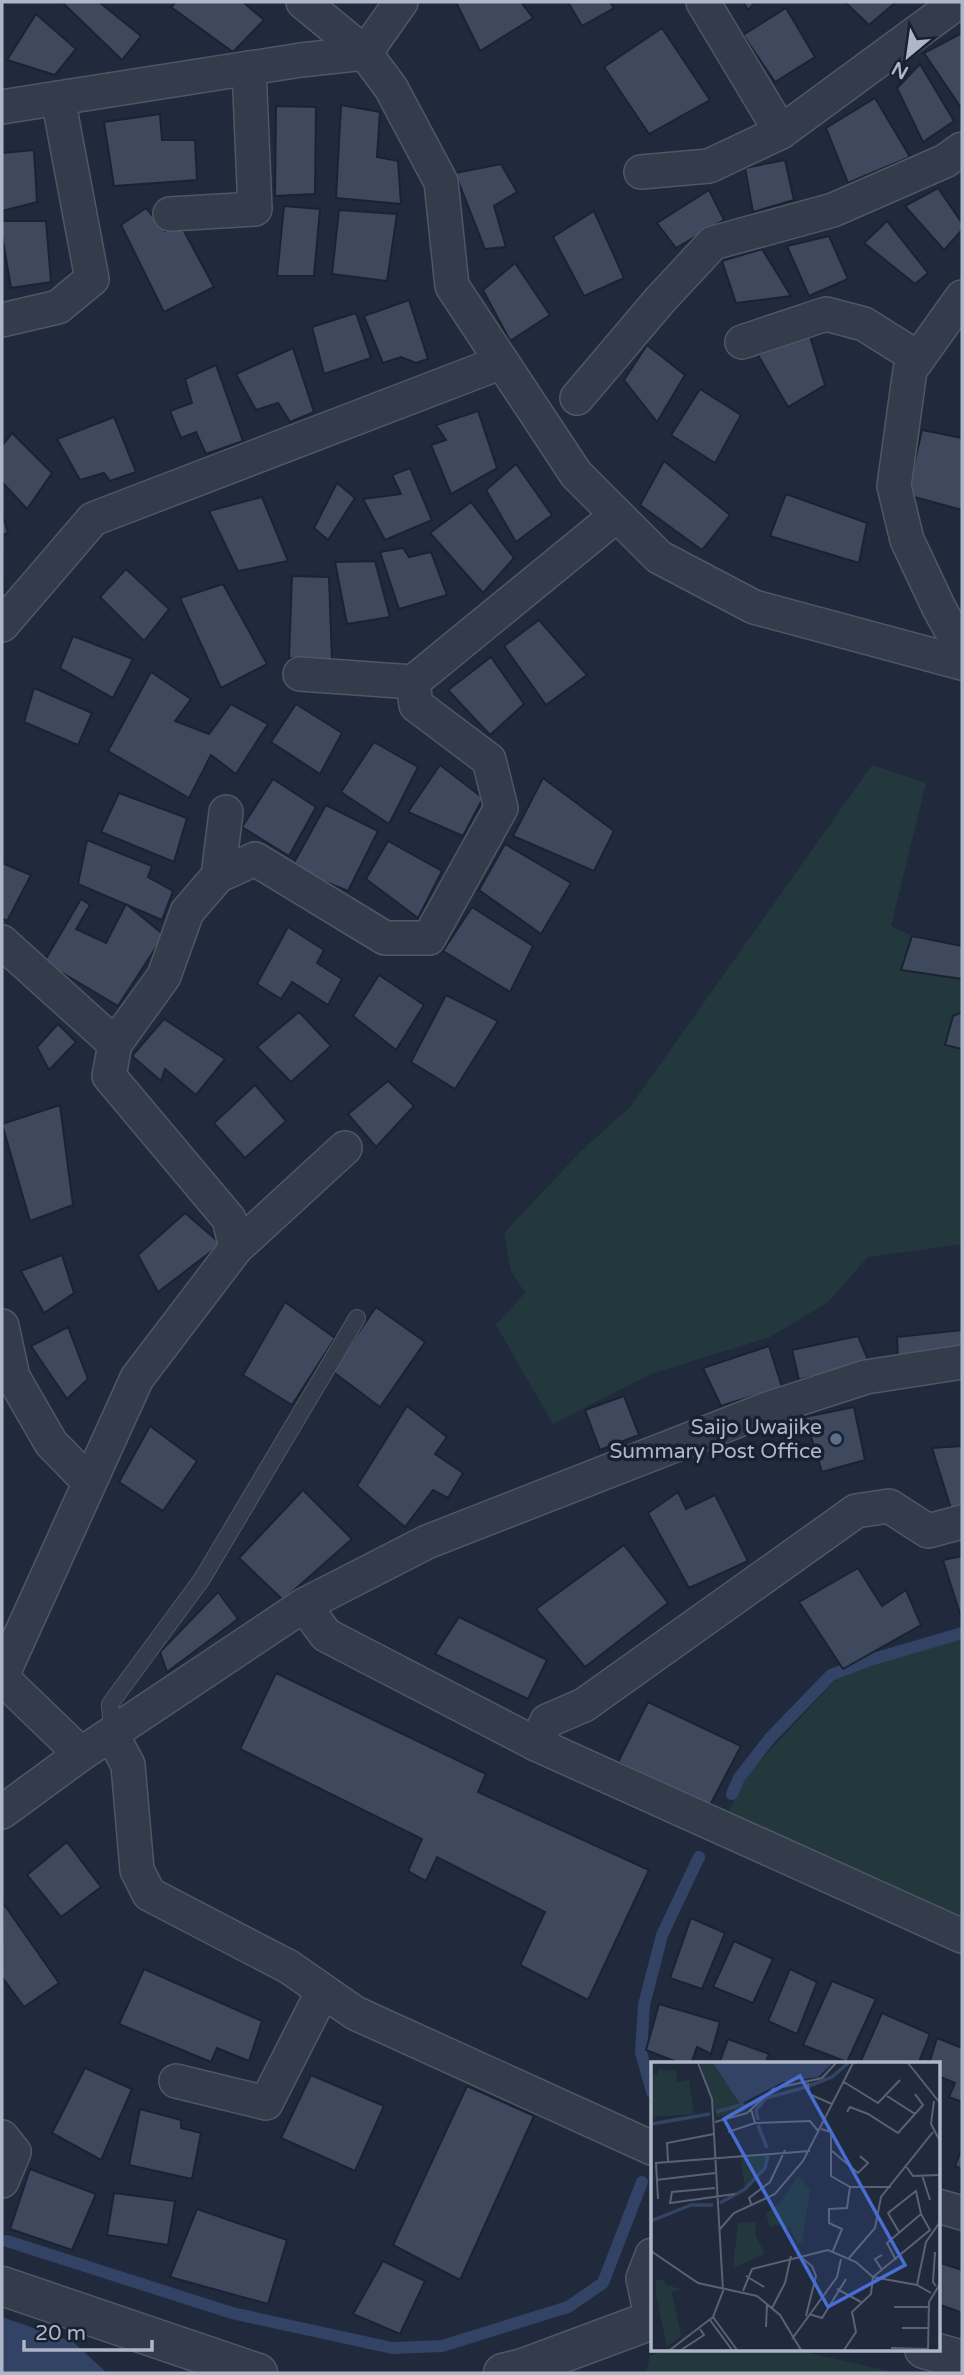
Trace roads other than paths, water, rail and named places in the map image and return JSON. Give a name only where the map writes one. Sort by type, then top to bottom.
[{"type":"street","points":[[2,107],[301,60],[365,53],[401,2]]},
{"type":"street","points":[[703,2],[781,132]]},
{"type":"street","points":[[641,172],[709,166],[781,132],[958,2]]},
{"type":"street","points":[[305,4],[365,53],[390,88],[441,182],[452,286],[576,474],[659,557],[754,607],[962,663]]},
{"type":"street","points":[[301,60],[305,4]]},
{"type":"street","points":[[170,214],[255,209],[249,68]]},
{"type":"street","points":[[2,320],[58,307],[92,279],[58,97]]},
{"type":"street","points":[[577,398],[660,300],[713,243],[833,210],[945,161],[962,149]]},
{"type":"street","points":[[962,297],[910,370],[894,486],[907,540],[962,650]]},
{"type":"street","points":[[742,342],[826,314],[864,324],[918,358]]},
{"type":"street","points":[[2,625],[93,519],[502,362]]},
{"type":"street","points":[[300,674],[413,682],[617,514]]},
{"type":"street","points":[[236,1248],[229,1219],[109,1076],[115,1044],[164,976],[187,912],[218,876],[255,859],[385,938],[429,938],[501,808],[489,760],[416,705],[413,682]]},
{"type":"street","points":[[218,876],[226,812]]},
{"type":"street","points":[[2,942],[115,1044]]},
{"type":"street","points":[[81,1754],[2,1677],[137,1378],[236,1248],[345,1148]]},
{"type":"street","points":[[2,1326],[13,1377],[51,1443],[89,1482]]},
{"type":"street","points":[[2,1812],[81,1754],[304,1605],[427,1542],[767,1409],[866,1377],[962,1362]]},
{"type":"street","points":[[536,1744],[547,1721],[584,1705],[856,1511],[889,1506],[928,1531],[962,1522]]},
{"type":"street","points":[[304,1605],[326,1635],[536,1744],[962,1936]]},
{"type":"street","points":[[112,1735],[128,1765],[137,1870],[149,1894],[289,1967],[355,2013],[651,2147]]},
{"type":"street","points":[[177,2081],[266,2103],[323,1991]]},
{"type":"street","points":[[2,2137],[13,2152],[2,2181]]},
{"type":"street","points":[[940,2207],[962,2213]]},
{"type":"street","points":[[651,2260],[643,2278],[651,2315]]},
{"type":"street","points":[[2,2286],[258,2373]]},
{"type":"street","points":[[503,2373],[651,2320]]},
{"type":"street","points":[[927,2350],[962,2360]]},
{"type":"lane","points":[[112,1735],[110,1704],[202,1579],[357,1318]]},
{"type":"water","points":[[2,2317],[73,2342],[107,2373],[2,2373]]},
{"type":"waterway","points":[[732,1794],[739,1778],[770,1738],[831,1675],[870,1660],[962,1633]]},
{"type":"waterway","points":[[651,2088],[641,2052],[644,2005],[662,1935],[699,1857]]},
{"type":"waterway","points":[[7,2241],[232,2313],[392,2348],[442,2346],[568,2307],[603,2283],[642,2182]]},
{"type":"place","name":"Saijo Uwajike Summary Post Office","points":[[836,1439]]}]
